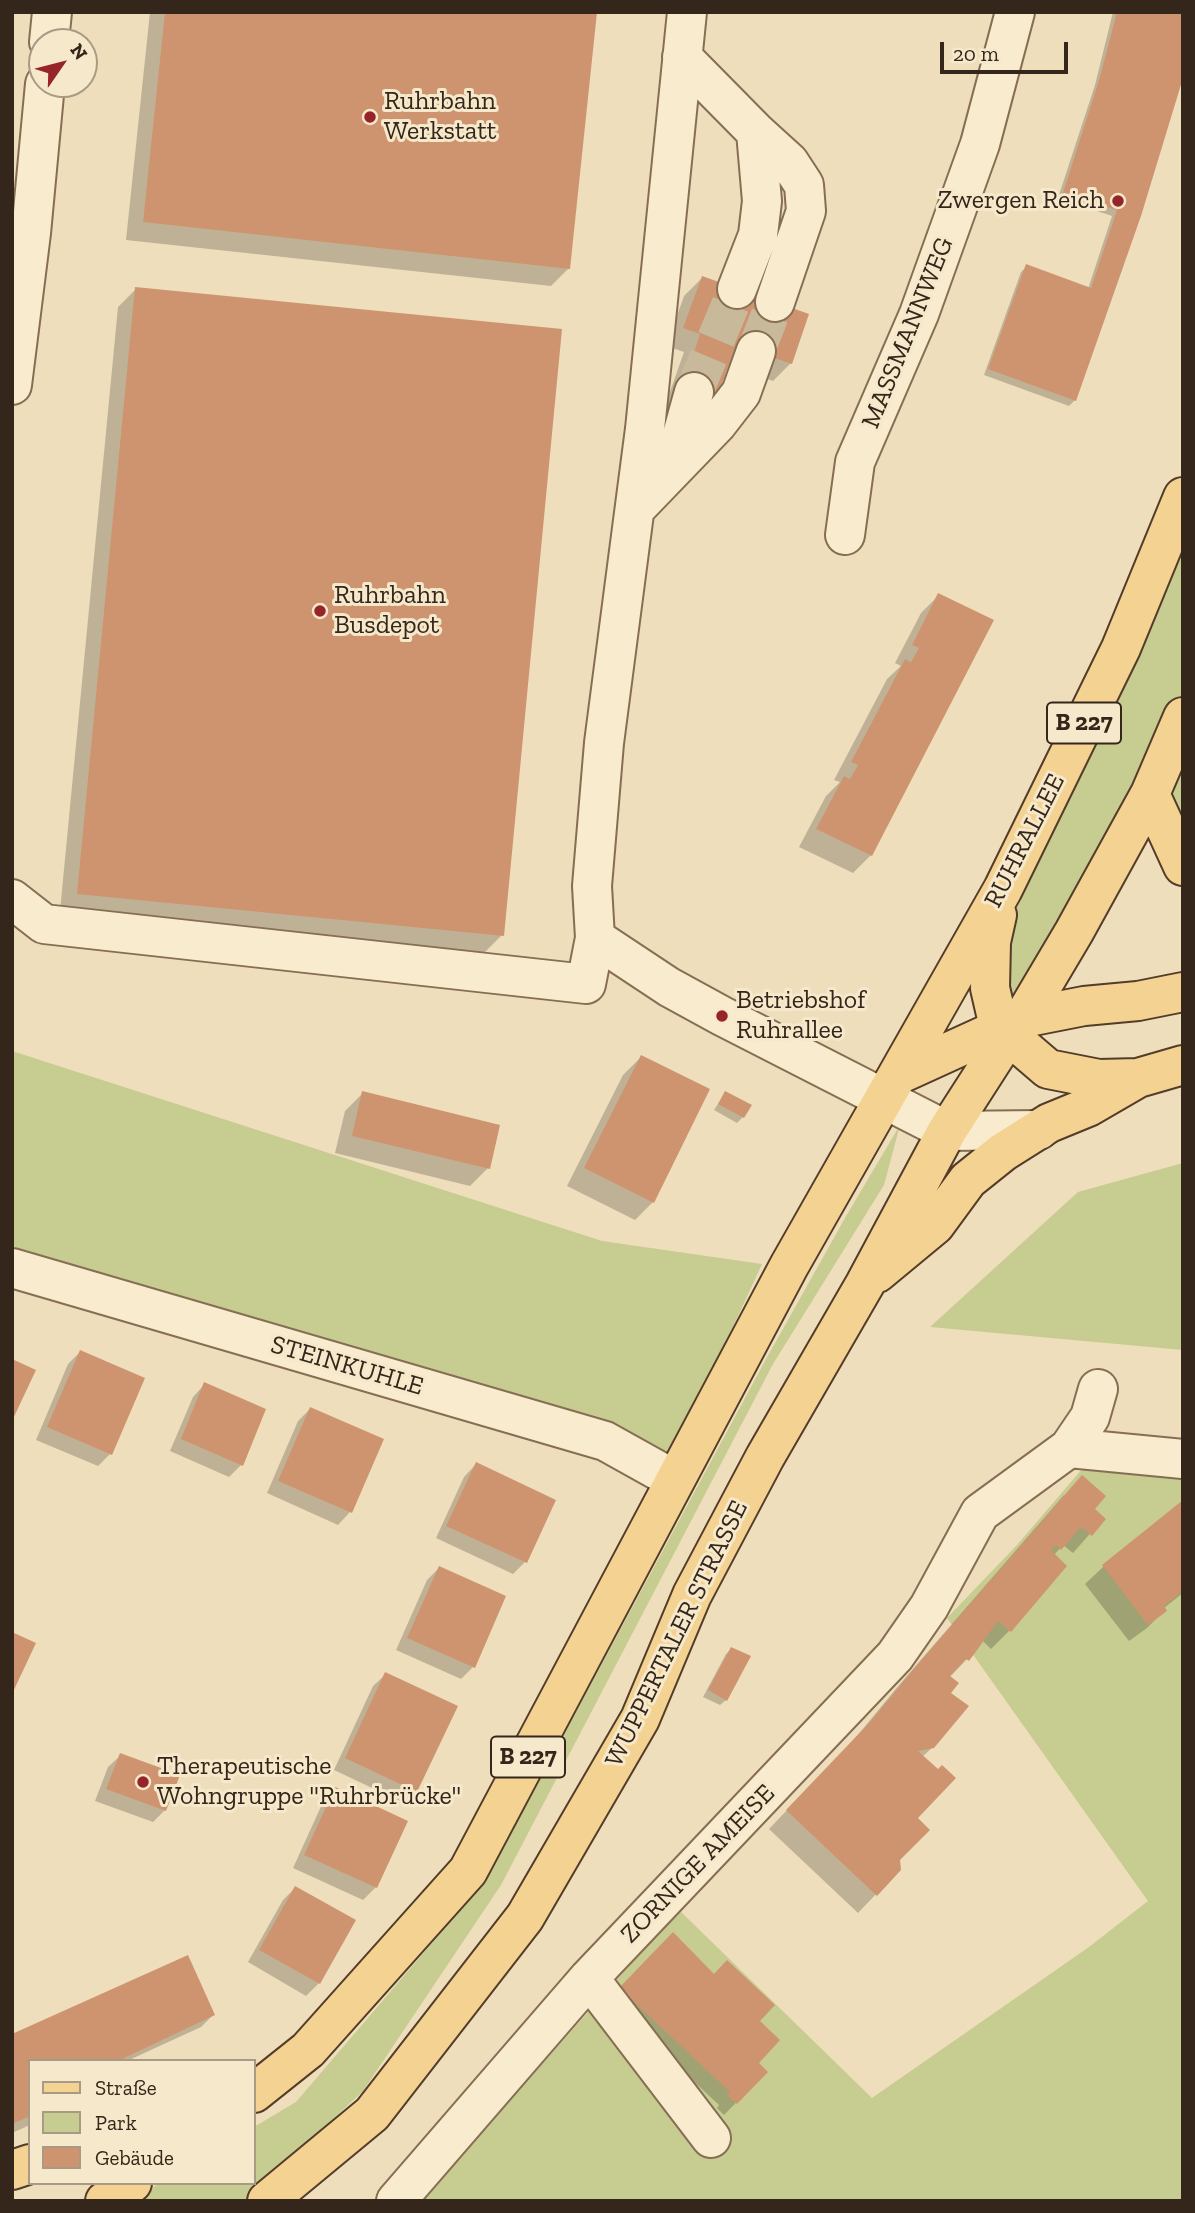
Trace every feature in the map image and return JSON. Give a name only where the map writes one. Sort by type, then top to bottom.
[{"type":"main road","name":"RUHRALLEE","points":[[891,1087],[1003,889],[1121,648],[1183,497]]},
{"type":"main road","name":"B 227","points":[[1010,1027],[1074,932],[1150,793],[1183,717]]},
{"type":"main road","points":[[1150,793],[1183,866]]},
{"type":"main road","points":[[1003,889],[991,942],[990,988],[1010,1027],[1048,1069],[1099,1079],[1138,1078]]},
{"type":"main road","points":[[891,1087],[1010,1027],[1084,1006],[1183,992]]},
{"type":"main road","name":"WUPPERTALER STRASSE","points":[[267,2201],[372,2114],[525,1917],[640,1719],[692,1595],[765,1457],[947,1132],[1010,1027]]},
{"type":"main road","points":[[864,1284],[935,1225],[968,1180],[1003,1152],[1038,1130],[1088,1107],[1138,1078],[1183,1065]]},
{"type":"main road","name":"B 227","points":[[256,2091],[308,2050],[468,1871],[789,1266],[891,1087]]},
{"type":"main road","points":[[256,2072],[308,2050]]},
{"type":"main road","points":[[105,2201],[129,2185]]},
{"type":"street","points":[[12,899],[44,924],[586,984],[595,938],[592,886],[604,743],[635,509],[687,12]]},
{"type":"street","name":"MASSMANNWEG","points":[[845,536],[855,462],[919,314],[980,144],[1015,12]]},
{"type":"street","points":[[682,57],[789,162],[804,185],[806,211],[775,302]]},
{"type":"street","points":[[12,385],[32,233],[44,98]]},
{"type":"street","points":[[737,289],[758,235],[762,201],[756,132]]},
{"type":"street","points":[[635,509],[717,424],[741,393],[756,351]]},
{"type":"street","points":[[673,470],[694,392]]},
{"type":"street","points":[[595,938],[690,999],[891,1087],[947,1132],[1038,1130]]},
{"type":"street","name":"STEINKUHLE","points":[[12,1268],[605,1441],[674,1480]]},
{"type":"street","points":[[1098,1389],[1090,1417],[1069,1448],[1183,1459]]},
{"type":"street","name":"ZORNIGE AMEISE","points":[[396,2201],[589,1978],[895,1656],[929,1607],[980,1513],[1069,1448]]},
{"type":"street","points":[[589,1978],[710,2137]]},
{"type":"green space","points":[[1183,503],[1183,709],[1031,995],[999,998],[1002,936]]},
{"type":"green space","points":[[1183,728],[1183,862],[1154,796]]},
{"type":"green space","points":[[12,1051],[602,1241],[762,1264],[666,1472],[12,1265]]},
{"type":"green space","points":[[900,1125],[884,1185],[773,1364],[501,1885],[363,2091],[245,2201],[130,2201],[157,2185],[256,2185],[256,2126],[296,2102],[485,1881],[845,1218]]},
{"type":"green space","points":[[1183,1163],[1183,1350],[930,1327],[1078,1192]]},
{"type":"green space","points":[[1107,1440],[1183,1444],[1183,2201],[406,2201],[476,2138],[679,1910],[872,2098],[1089,1947],[1148,1901],[947,1618],[1017,1545]]},
{"type":"building","name":"Ruhrbahn Werkstatt","points":[[165,12],[597,12],[570,269],[143,222]]},
{"type":"building","name":"Zwergen Reich","points":[[1117,12],[1183,12],[1183,78],[1141,216],[1076,401],[988,369],[1026,264],[1091,288],[1117,210],[1063,193],[1100,77]]},
{"type":"building","points":[[702,276],[809,314],[792,364],[736,345],[716,400],[682,388],[700,334],[683,328]]},
{"type":"building","name":"Ruhrbahn Busdepot","points":[[135,287],[562,329],[504,936],[77,894]]},
{"type":"building","points":[[938,593],[994,620],[872,856],[816,829],[844,776],[850,779],[858,765],[851,762],[905,659],[911,662],[919,648],[912,645]]},
{"type":"building","points":[[641,1055],[710,1089],[654,1203],[584,1168]]},
{"type":"building","points":[[362,1091],[500,1125],[490,1169],[352,1136]]},
{"type":"building","points":[[725,1091],[752,1105],[744,1118],[718,1104]]},
{"type":"building","points":[[80,1350],[145,1378],[112,1455],[47,1427]]},
{"type":"building","points":[[12,1359],[36,1370],[12,1421]]},
{"type":"building","points":[[204,1382],[266,1409],[243,1466],[181,1439]]},
{"type":"building","points":[[310,1407],[384,1439],[352,1513],[278,1481]]},
{"type":"building","points":[[476,1462],[556,1500],[527,1563],[446,1526]]},
{"type":"building","points":[[1082,1475],[1106,1496],[1095,1509],[1106,1519],[1092,1536],[1081,1527],[1061,1550],[1056,1545],[1051,1550],[1067,1566],[1011,1632],[998,1621],[969,1661],[966,1659],[950,1676],[959,1683],[951,1693],[969,1706],[934,1748],[918,1751],[938,1769],[942,1765],[956,1778],[918,1818],[930,1830],[900,1860],[901,1870],[877,1896],[786,1810],[870,1722]]},
{"type":"building","points":[[1183,1500],[1183,1591],[1164,1606],[1167,1611],[1148,1625],[1102,1565]]},
{"type":"building","points":[[439,1566],[506,1596],[475,1668],[407,1638]]},
{"type":"building","points":[[12,1632],[36,1643],[12,1694]]},
{"type":"building","points":[[731,1647],[751,1656],[727,1701],[708,1690]]},
{"type":"building","points":[[385,1672],[458,1706],[417,1792],[345,1758]]},
{"type":"building","name":"Therapeutische Wohngruppe \"Ruhrbrücke\"","points":[[120,1753],[180,1775],[166,1811],[106,1789]]},
{"type":"building","points":[[335,1787],[408,1821],[377,1888],[304,1855]]},
{"type":"building","points":[[295,1886],[356,1920],[320,1984],[259,1950]]},
{"type":"building","points":[[673,1932],[714,1974],[727,1960],[775,2005],[760,2021],[780,2040],[759,2063],[768,2072],[737,2104],[727,2095],[730,2092],[619,1988]]},
{"type":"building","points":[[188,1955],[215,2015],[122,2059],[28,2059],[28,2117],[12,2124],[12,2034]]},
{"type":"tunnel","points":[[694,392],[737,289]]},
{"type":"tunnel","points":[[756,351],[775,302]]},
{"type":"place","name":"Ruhrbahn Werkstatt","points":[[370,117]]},
{"type":"place","name":"Zwergen Reich","points":[[1118,201]]},
{"type":"place","name":"Ruhrbahn Busdepot","points":[[320,611]]},
{"type":"place","name":"Betriebshof Ruhrallee","points":[[722,1016]]},
{"type":"place","name":"Therapeutische Wohngruppe \"Ruhrbrücke\"","points":[[143,1782]]}]
